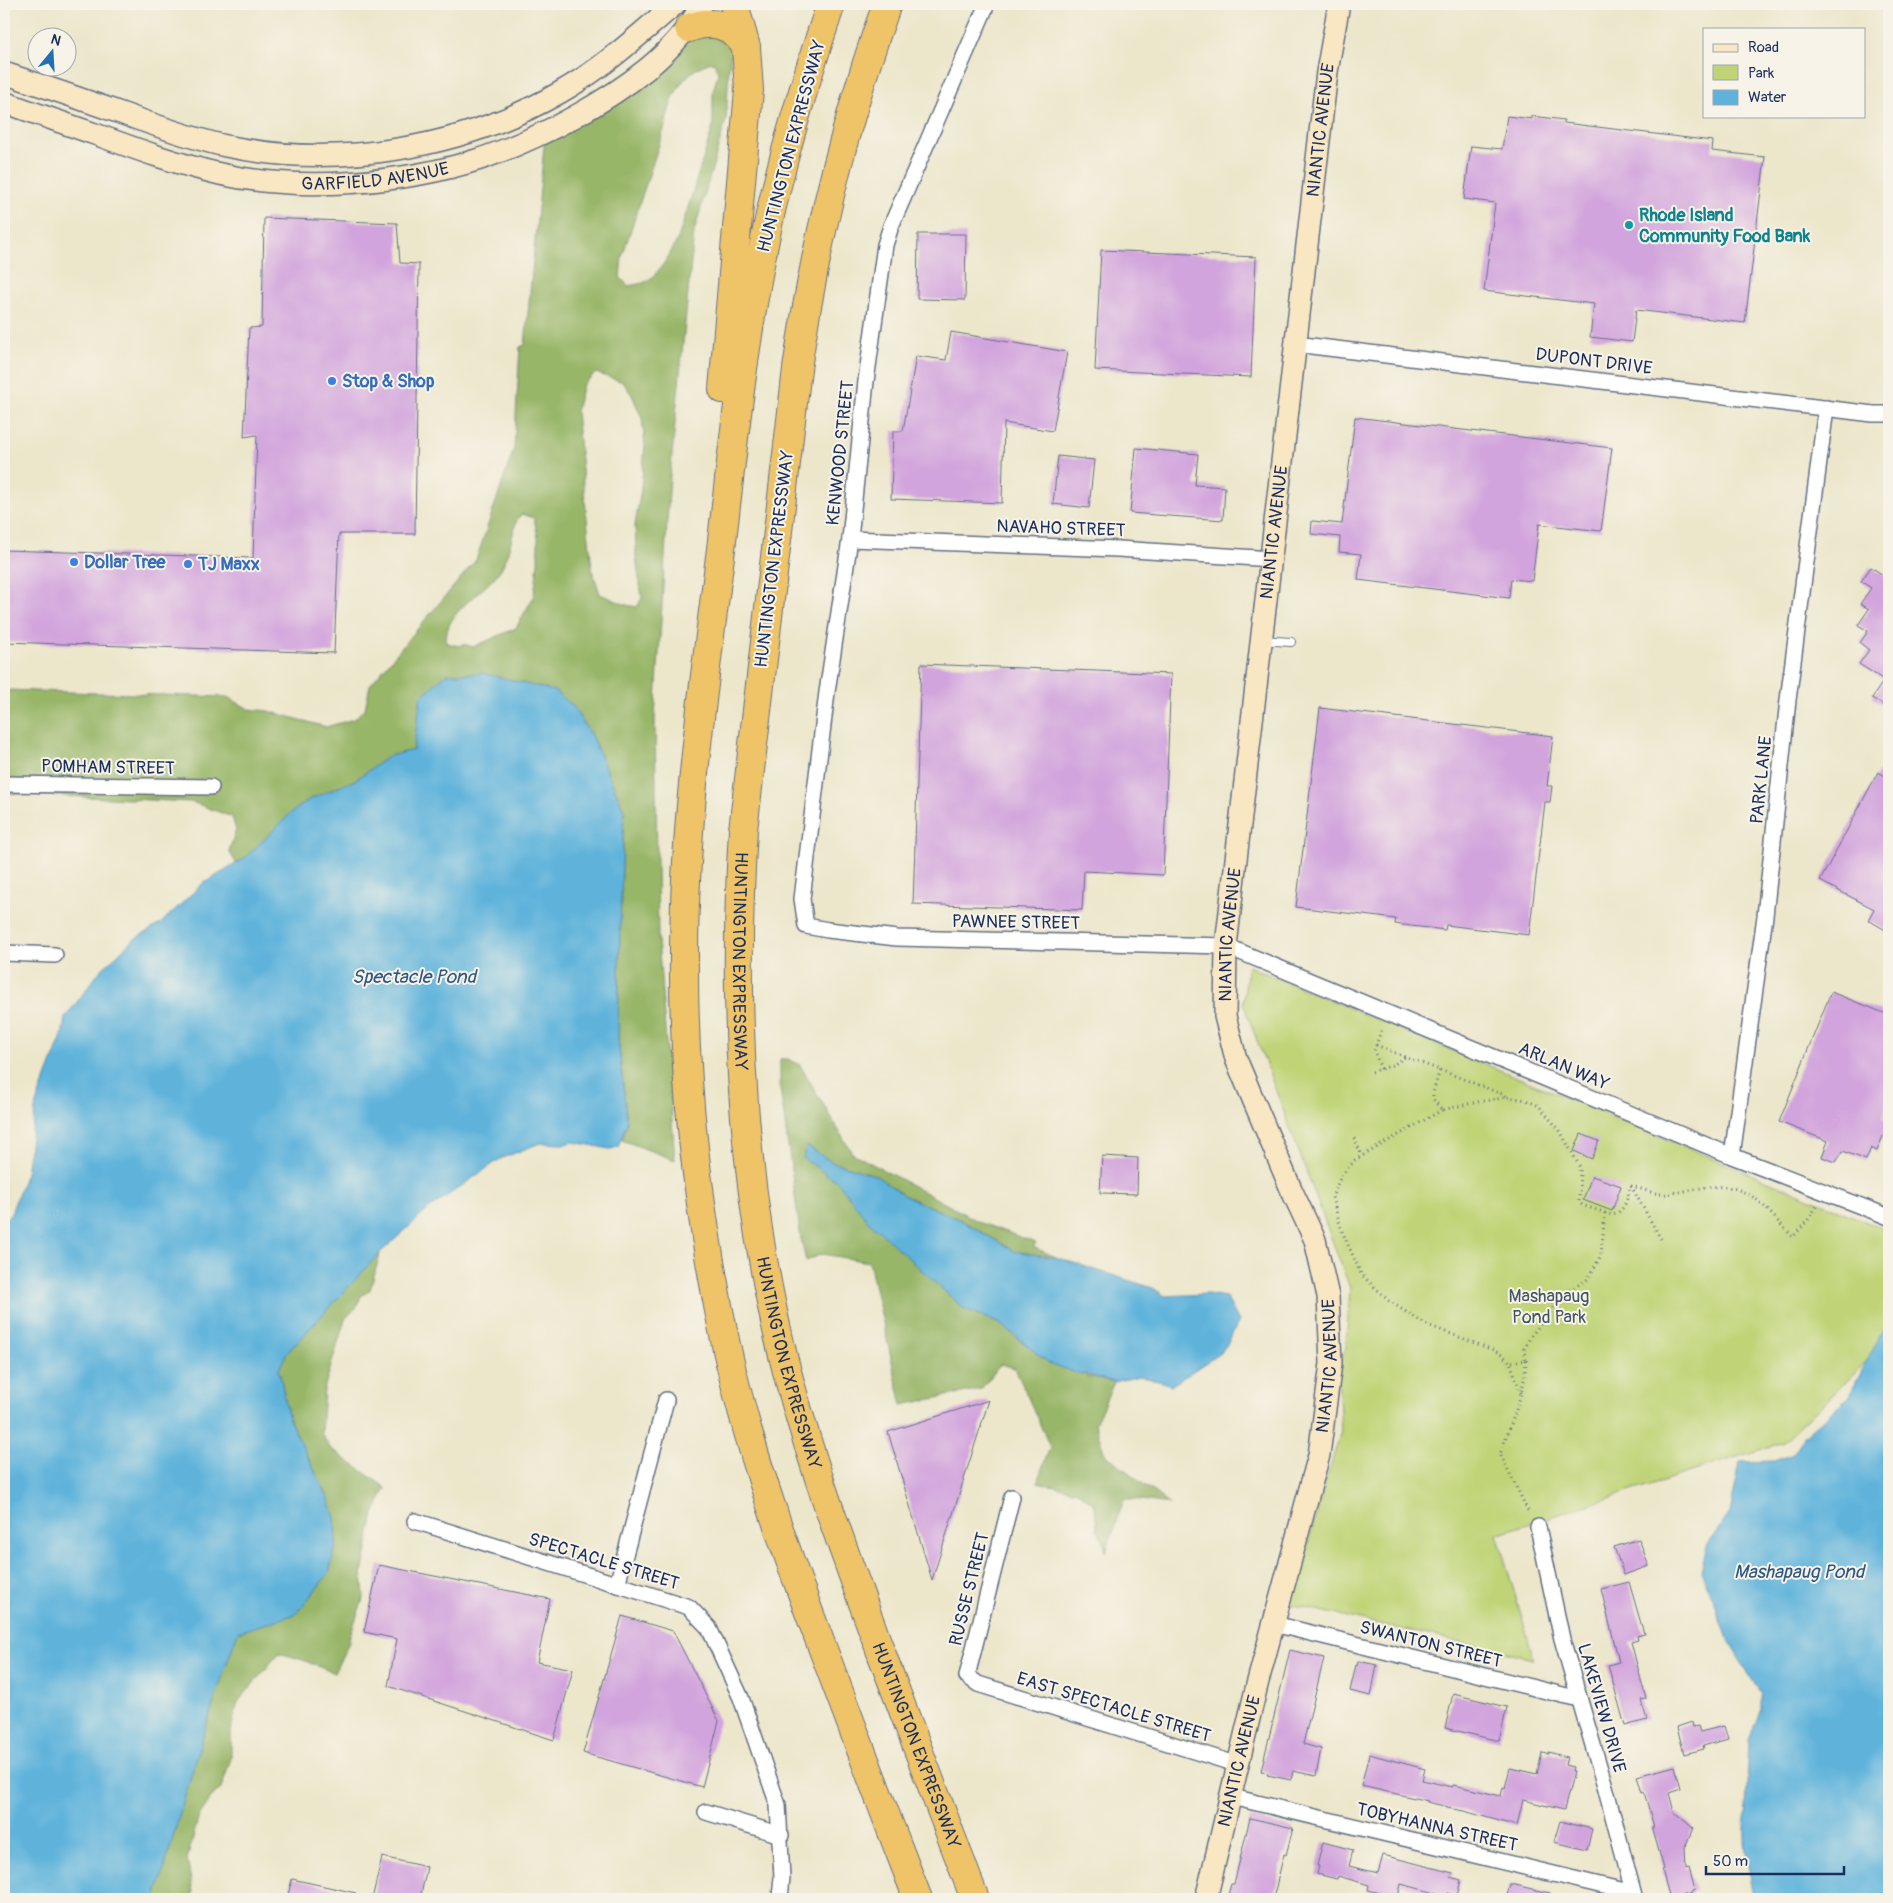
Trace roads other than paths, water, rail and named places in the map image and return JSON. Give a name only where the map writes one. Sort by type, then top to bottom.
[{"type":"highway","points":[[716,589],[719,426],[748,107],[749,75],[746,46],[734,4]]},
{"type":"highway","name":"HUNTINGTON EXPRESSWAY","points":[[831,4],[796,114],[765,238],[744,361],[690,821],[684,956],[688,1087],[702,1218],[728,1351],[743,1414],[762,1478],[806,1604],[918,1899]]},
{"type":"highway","name":"HUNTINGTON EXPRESSWAY","points":[[887,4],[851,111],[834,174],[813,267],[797,369],[743,830],[738,897],[738,1029],[748,1160],[758,1227],[769,1292],[800,1420],[819,1484],[845,1556],[975,1899]]},
{"type":"highway","points":[[689,28],[702,24],[718,24],[734,32],[746,46]]},
{"type":"street","name":"GARFIELD AVENUE","points":[[4,73],[167,130],[226,146],[258,151],[323,155],[391,150],[458,135],[490,124],[550,98],[608,61],[640,36],[675,4]]},
{"type":"street","name":"GARFIELD AVENUE","points":[[4,102],[161,158],[222,174],[267,181],[301,182],[343,182],[400,176],[440,169],[482,158],[558,126],[640,74],[689,28],[702,4]]},
{"type":"street","name":"KENWOOD STREET","points":[[806,926],[802,899],[827,692],[850,539],[866,381],[885,245],[891,226],[987,4]]},
{"type":"street","name":"NIANTIC AVENUE","points":[[1206,1899],[1232,1797],[1257,1685],[1319,1455],[1331,1363],[1328,1296],[1315,1240],[1236,1060],[1225,1016],[1226,946],[1327,72],[1338,4]]},
{"type":"street","points":[[57,121],[67,94]]},
{"type":"street","name":"DUPONT DRIVE","points":[[1295,344],[1889,414]]},
{"type":"street","name":"PARK LANE","points":[[1732,1156],[1765,920],[1788,700],[1826,408]]},
{"type":"street","name":"NAVAHO STREET","points":[[850,539],[1118,549],[1272,559]]},
{"type":"street","name":"POMHAM STREET","points":[[4,784],[211,787]]},
{"type":"street","name":"PAWNEE STREET","points":[[806,926],[897,938],[1226,946]]},
{"type":"street","name":"ARLAN WAY","points":[[1226,946],[1732,1156],[1889,1217]]},
{"type":"street","points":[[4,953],[55,955]]},
{"type":"street","points":[[617,1586],[666,1400]]},
{"type":"street","name":"RUSSE STREET","points":[[978,1684],[966,1676],[1012,1497]]},
{"type":"street","name":"SPECTACLE STREET","points":[[416,1521],[617,1586],[689,1606],[709,1628],[737,1689],[778,1805],[782,1877],[780,1899]]},
{"type":"street","name":"LAKEVIEW DRIVE","points":[[1538,1527],[1562,1639],[1606,1790],[1634,1896]]},
{"type":"street","name":"SWANTON STREET","points":[[1274,1624],[1579,1699]]},
{"type":"street","name":"EAST SPECTACLE STREET","points":[[978,1684],[1239,1765]]},
{"type":"street","name":"TOBYHANNA STREET","points":[[1232,1797],[1634,1896]]},
{"type":"street","points":[[706,1812],[781,1835]]},
{"type":"lane","points":[[1262,640],[1291,642]]},
{"type":"water","name":"Spectacle Pond","points":[[483,673],[555,691],[573,706],[592,737],[624,810],[618,1038],[627,1123],[618,1147],[610,1149],[574,1142],[562,1144],[540,1143],[500,1159],[430,1208],[382,1251],[286,1354],[279,1370],[289,1419],[329,1499],[335,1518],[336,1545],[329,1573],[296,1614],[238,1632],[196,1760],[157,1899],[4,1899],[4,1220],[11,1213],[26,1173],[36,1103],[62,1036],[65,1018],[100,971],[133,940],[160,924],[201,885],[245,858],[291,813],[310,799],[355,780],[389,756],[413,750],[421,696],[446,674]]},
{"type":"water","points":[[807,1146],[832,1162],[875,1175],[905,1196],[961,1220],[1014,1251],[1058,1258],[1153,1288],[1165,1296],[1208,1294],[1226,1297],[1239,1321],[1226,1346],[1220,1353],[1172,1385],[1140,1376],[1114,1382],[1085,1374],[1081,1375],[1049,1363],[1000,1324],[963,1308],[868,1221],[838,1182],[803,1158]]},
{"type":"water","name":"Mashapaug Pond","points":[[1889,1318],[1889,1899],[1755,1899],[1746,1854],[1745,1831],[1748,1808],[1746,1808],[1749,1740],[1761,1708],[1761,1695],[1730,1642],[1701,1571],[1707,1545],[1730,1513],[1740,1462],[1774,1461],[1793,1454],[1805,1435],[1848,1398]]},
{"type":"place","name":"Rhode Island Community Food Bank","points":[[1629,225]]},
{"type":"place","name":"Stop & Shop","points":[[332,381]]},
{"type":"place","name":"Dollar Tree","points":[[74,562]]},
{"type":"place","name":"TJ Maxx","points":[[188,564]]},
{"type":"park label","name":"Mashapaug Pond Park","points":[[1549,1306]]}]
